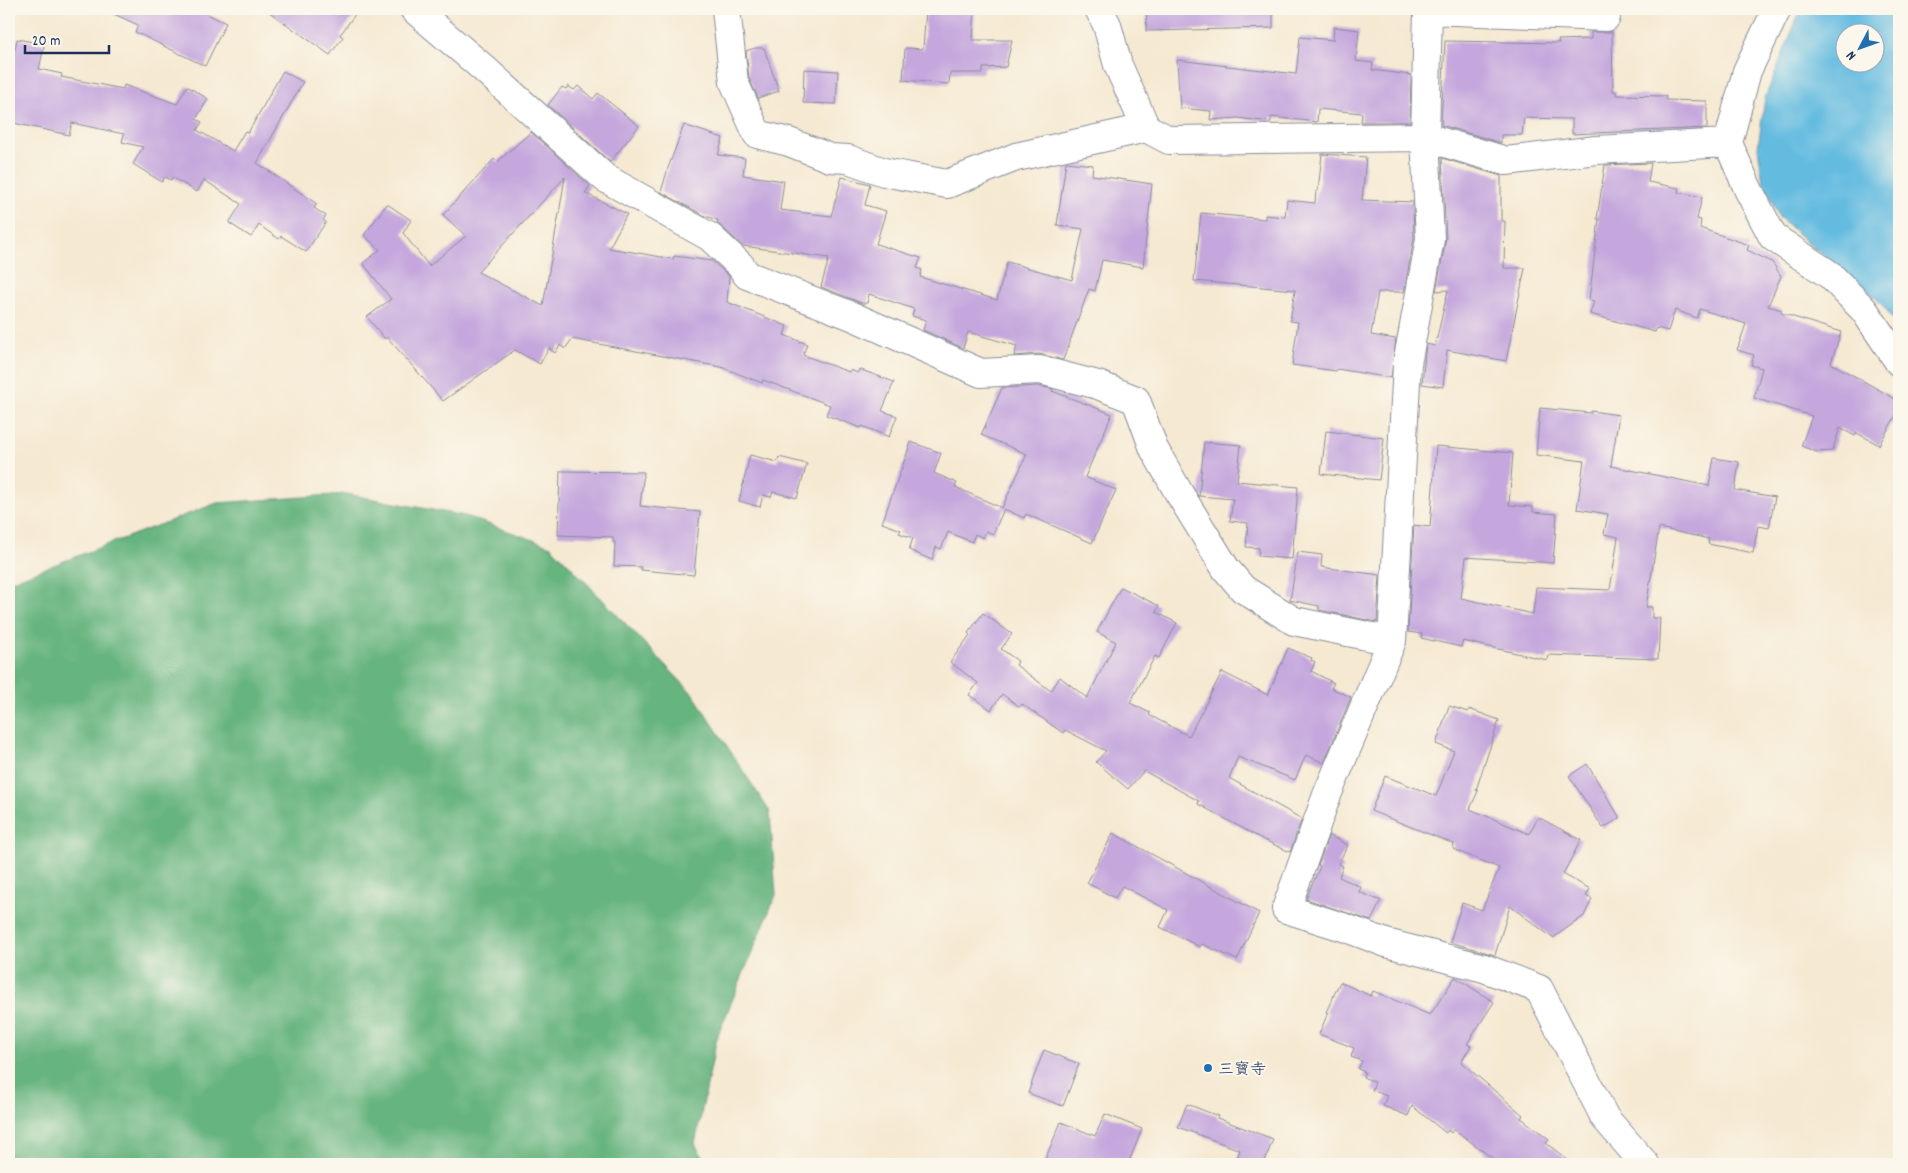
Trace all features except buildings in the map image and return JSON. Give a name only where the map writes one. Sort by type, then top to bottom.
[{"type":"street","points":[[414,9],[482,67],[605,178],[710,237],[740,265],[747,275],[852,316],[981,372],[1040,370],[1098,385],[1136,400],[1154,449],[1178,493],[1226,569],[1243,589],[1294,621],[1392,641]]},
{"type":"street","points":[[726,9],[734,82],[756,134],[789,142],[830,158],[848,159],[884,172],[947,184],[1016,157],[1146,128]]},
{"type":"street","points":[[1099,9],[1107,25],[1118,65],[1146,128],[1169,140],[1425,138],[1506,161],[1596,150],[1728,144]]},
{"type":"street","points":[[1607,9],[1606,16],[1428,10],[1425,138],[1430,239],[1407,364],[1392,641],[1327,795],[1286,909],[1386,943],[1484,968],[1539,988],[1605,1118],[1644,1164]]},
{"type":"street","points":[[1777,9],[1746,71],[1728,144],[1748,189],[1773,237],[1830,275],[1864,310],[1899,362]]},
{"type":"green space","points":[[347,494],[465,516],[551,546],[693,694],[770,812],[776,895],[717,1037],[695,1144],[707,1164],[9,1164],[9,582],[217,503]]},
{"type":"water","points":[[1801,9],[1899,9],[1899,328],[1877,298],[1779,217],[1763,181],[1758,147],[1765,98]]},
{"type":"place","name":"三寶寺","points":[[1208,1068]]}]
